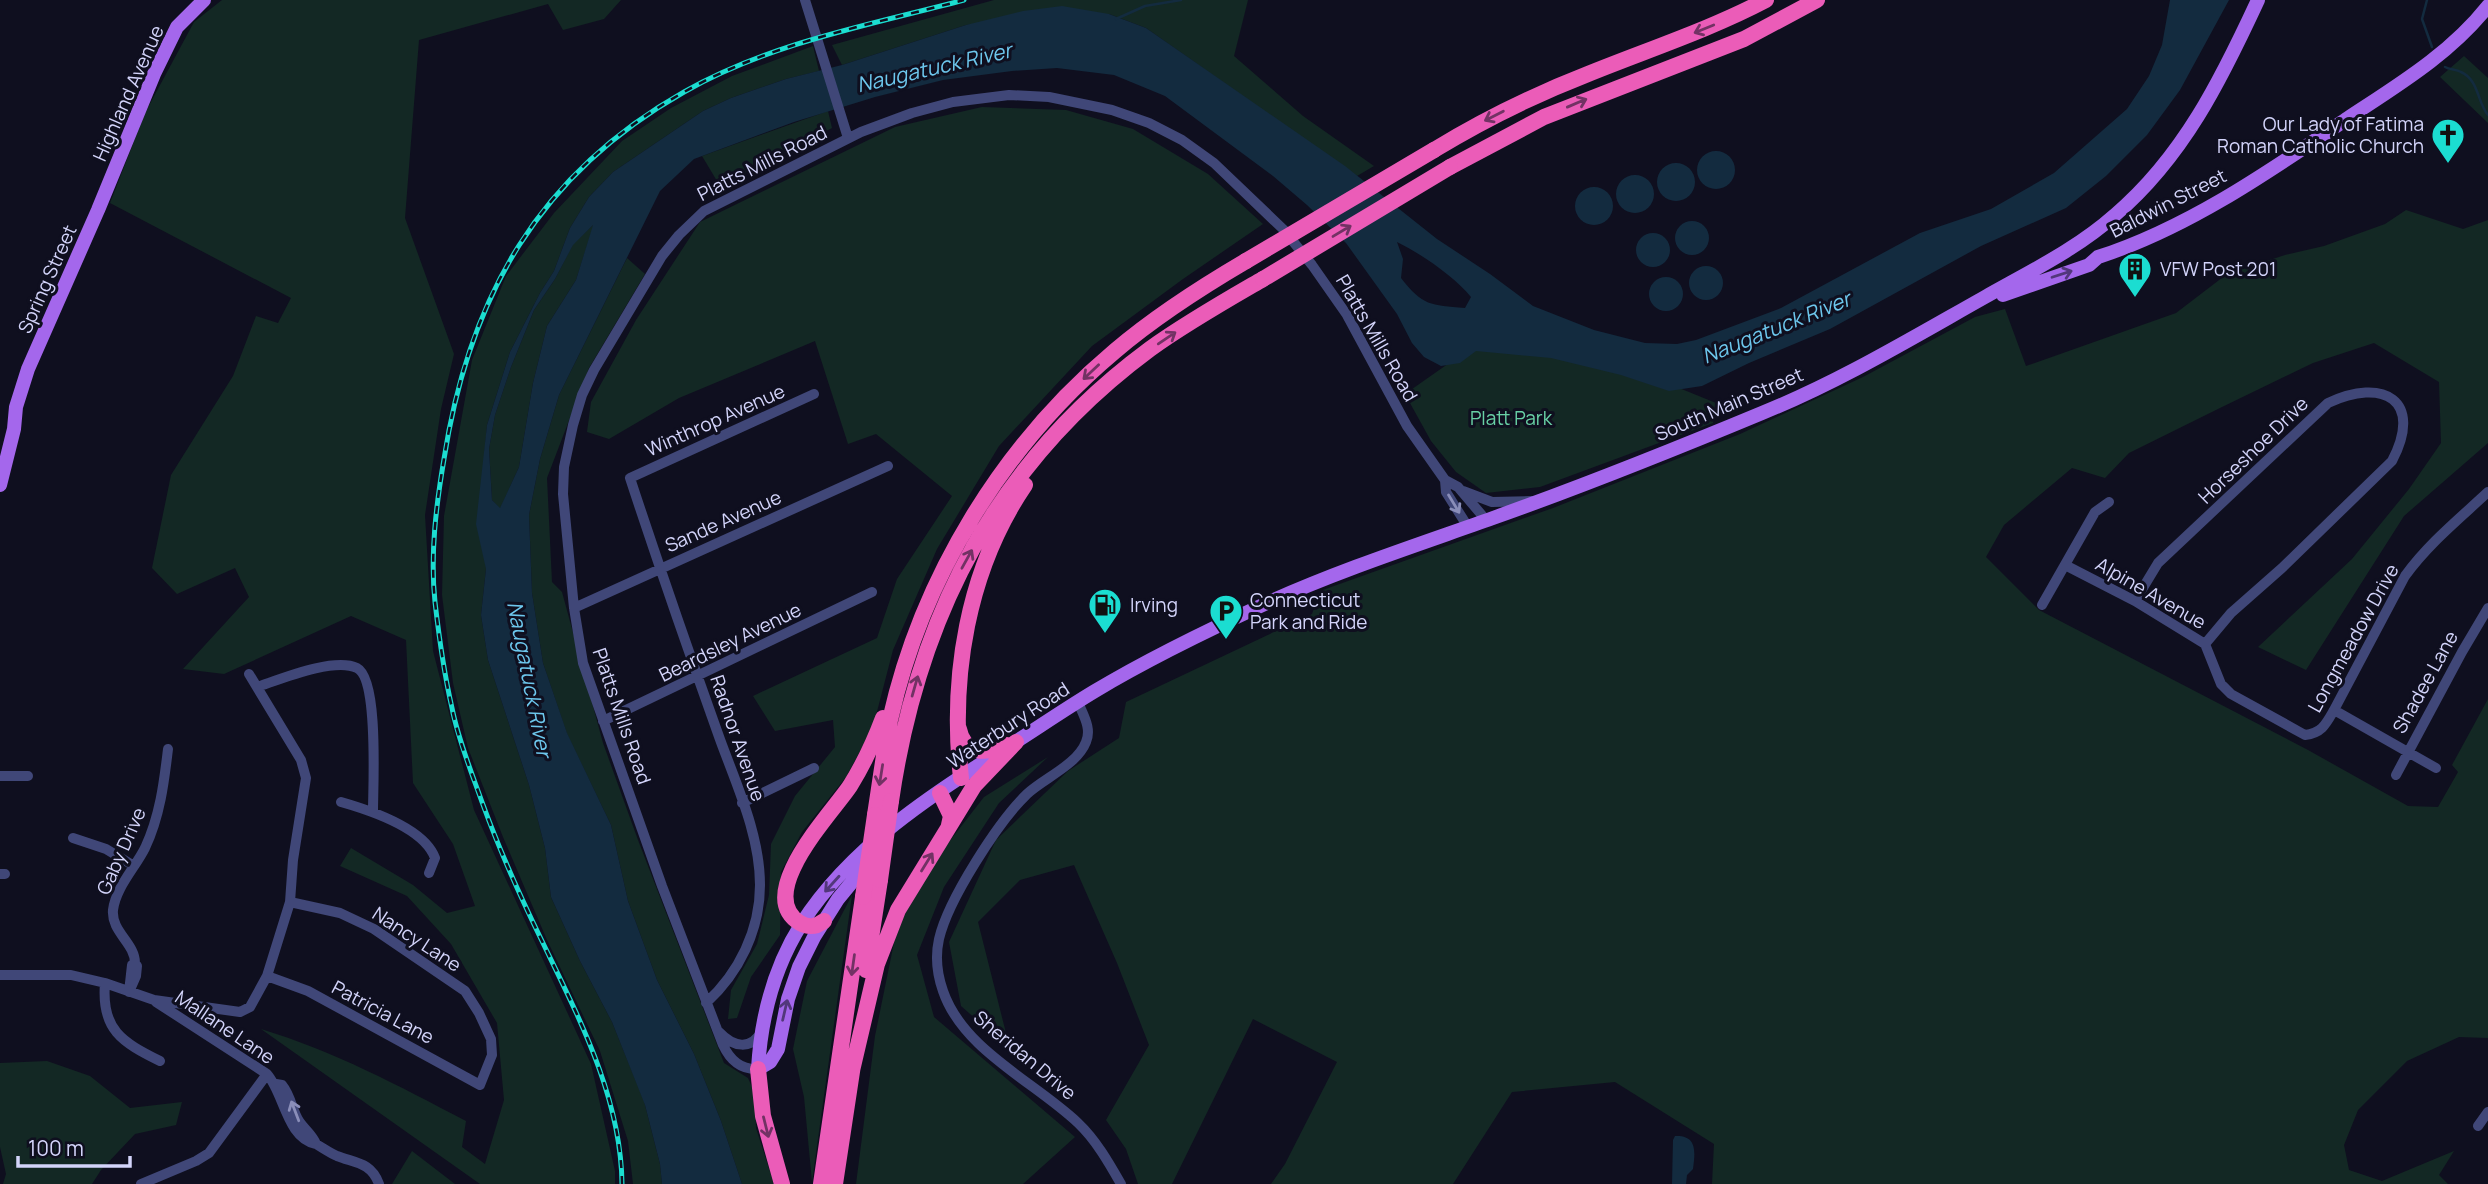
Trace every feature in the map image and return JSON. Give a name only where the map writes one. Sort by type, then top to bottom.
[{"type":"highway","points":[[824,920],[814,927],[802,924],[792,915],[787,901],[789,874],[797,857],[848,788],[867,755],[878,731],[902,659],[947,564],[981,504],[1020,448],[1057,406],[1138,332],[1183,300],[1485,120],[1535,96],[1708,27],[1766,0]]},
{"type":"highway","points":[[835,1184],[891,801],[905,723],[919,671],[937,620],[960,571],[1001,502],[1034,459],[1089,400],[1173,333],[1450,167],[1544,117],[1744,39],[1817,0]]},
{"type":"highway","points":[[961,778],[958,713],[960,668],[970,612],[981,575],[1004,522],[1045,458],[1130,365]]},
{"type":"highway","points":[[821,1184],[891,719],[923,615]]},
{"type":"highway","points":[[958,713],[960,734],[970,748],[976,751],[991,751],[1016,741]]},
{"type":"highway","points":[[851,1075],[877,964],[886,937],[905,897],[974,786],[1016,741]]},
{"type":"highway","points":[[940,793],[951,816],[948,827]]},
{"type":"highway","points":[[758,1069],[763,1116],[782,1184]]},
{"type":"main road","name":"Highland Avenue","points":[[98,210],[154,74],[177,27],[204,0]]},
{"type":"main road","name":"South Main Street","points":[[1097,690],[1188,640],[1271,601],[1535,502],[1776,407],[1849,372],[2076,244],[2128,204],[2172,156],[2217,86],[2258,0]]},
{"type":"main road","name":"Baldwin Street","points":[[1978,301],[2087,266],[2098,257],[2189,217],[2241,188],[2432,61],[2488,6]]},
{"type":"main road","name":"Spring Street","points":[[0,485],[14,429],[16,407],[28,369],[98,210]]},
{"type":"main road","name":"Baldwin Street","points":[[2076,244],[2098,257]]},
{"type":"main road","name":"Waterbury Road","points":[[758,1069],[762,1031],[776,977],[802,924],[826,891],[854,861],[899,821],[1016,741],[1097,690]]},
{"type":"main road","name":"Waterbury Road","points":[[758,1069],[770,1062],[775,1055],[793,983],[824,920],[872,858],[940,793]]},
{"type":"street","points":[[805,0],[848,138]]},
{"type":"street","name":"Platts Mills Road","points":[[758,1069],[746,1068],[730,1058],[716,1027],[603,721],[583,663],[563,508],[564,467],[578,408],[602,356],[662,256],[696,217],[714,205],[848,138],[933,107],[1009,95],[1049,97],[1112,110],[1149,123],[1182,140],[1241,186],[1283,229],[1347,315],[1407,426],[1445,480],[1492,502],[1535,502]]},
{"type":"street","name":"Horseshoe Drive","points":[[2135,601],[2158,563],[2328,403],[2347,394],[2375,392],[2399,405],[2403,414],[2404,430],[2401,445],[2392,461],[2282,568],[2231,613],[2205,644]]},
{"type":"street","name":"Winthrop Avenue","points":[[630,478],[814,394]]},
{"type":"street","name":"Sande Avenue","points":[[574,608],[888,466]]},
{"type":"street","name":"Radnor Avenue","points":[[630,478],[756,847],[759,899],[753,926],[744,952],[731,976],[706,1003]]},
{"type":"street","name":"Platts Mills Road","points":[[1445,480],[1446,492],[1468,527]]},
{"type":"street","name":"Platts Mills Road","points":[[1458,487],[1486,520]]},
{"type":"street","name":"Longmeadow Drive","points":[[2305,735],[2316,734],[2324,728],[2410,569],[2429,546],[2488,492]]},
{"type":"street","points":[[2042,605],[2095,512],[2109,502]]},
{"type":"street","name":"Alpine Avenue","points":[[2065,565],[2135,601],[2205,644],[2221,684],[2231,694],[2305,735]]},
{"type":"street","name":"Beardsley Avenue","points":[[603,721],[872,592]]},
{"type":"street","name":"Shadee Lane","points":[[2396,775],[2488,608]]},
{"type":"street","points":[[257,687],[324,667],[349,666],[360,670],[367,679],[373,723],[373,811]]},
{"type":"street","points":[[249,674],[300,760],[306,778],[293,860],[290,902],[267,976]]},
{"type":"street","name":"Sheridan Drive","points":[[1078,702],[1088,728],[1086,743],[1077,755],[1028,794],[998,829],[946,918],[939,939],[937,963],[946,1000],[960,1024],[1080,1125],[1107,1159],[1121,1184]]},
{"type":"street","points":[[2334,710],[2436,768]]},
{"type":"street","name":"Gaby Drive","points":[[129,992],[137,967],[134,954],[116,927],[113,912],[118,894],[144,849],[158,814],[168,749]]},
{"type":"street","points":[[741,803],[814,768]]},
{"type":"street","points":[[0,776],[28,776]]},
{"type":"street","points":[[341,802],[373,811],[427,843],[435,858],[429,873]]},
{"type":"street","points":[[73,838],[106,849],[134,866]]},
{"type":"street","name":"Nancy Lane","points":[[290,902],[340,913],[374,929],[465,991],[491,1039],[492,1055],[480,1085]]},
{"type":"street","name":"Mallane Lane","points":[[0,975],[71,975],[154,1000],[240,1012],[250,1007],[267,976]]},
{"type":"street","name":"Patricia Lane","points":[[267,976],[307,991],[480,1085]]},
{"type":"street","points":[[105,984],[104,1003],[109,1023],[122,1038],[160,1061]]},
{"type":"street","name":"Mallane Lane","points":[[154,1000],[267,1074],[276,1084],[292,1126],[309,1143],[338,1156],[358,1161],[371,1171],[379,1184]]},
{"type":"street","points":[[716,1027],[726,1039],[739,1045],[751,1044],[762,1031]]},
{"type":"street","points":[[141,1184],[209,1153],[267,1074]]},
{"type":"street","points":[[2478,1126],[2488,1112]]},
{"type":"green space","points":[[222,0],[621,0],[604,19],[563,30],[548,4],[419,40],[405,218],[454,354],[441,409],[425,515],[433,651],[474,810],[591,1064],[615,1171],[615,1184],[480,1184],[261,1029],[341,1059],[466,1121],[462,1147],[485,1164],[504,1100],[497,1023],[451,944],[407,896],[340,866],[351,848],[413,885],[447,913],[475,906],[453,844],[413,783],[406,640],[351,616],[224,674],[183,669],[249,597],[235,568],[177,594],[152,568],[171,475],[233,376],[256,316],[278,323],[291,298],[110,203],[145,113],[194,22]]},
{"type":"green space","points":[[994,0],[1248,0],[1234,56],[1303,116],[1374,166],[1357,176],[1146,28],[1109,14],[966,25],[842,65],[832,45]]},
{"type":"green space","points":[[813,46],[819,71],[786,79],[703,111],[613,172],[589,197],[570,228],[554,271],[510,352],[487,425],[483,470],[486,569],[481,615],[488,660],[529,785],[545,848],[551,897],[612,1022],[644,1101],[660,1164],[662,1184],[633,1184],[628,1141],[600,1051],[547,940],[468,748],[453,683],[442,595],[444,516],[472,360],[506,276],[554,213],[622,141],[671,108],[732,76]]},
{"type":"green space","points":[[2464,56],[2488,78],[2488,123],[2440,77]]},
{"type":"green space","points":[[982,107],[1066,110],[1133,129],[1208,174],[1263,224],[1092,346],[999,446],[937,549],[893,650],[873,727],[846,777],[802,832],[781,872],[780,935],[751,977],[737,1018],[728,1019],[731,990],[757,944],[769,895],[771,844],[795,796],[835,747],[833,720],[775,731],[753,696],[877,638],[897,579],[952,496],[876,434],[848,444],[815,341],[679,398],[609,439],[587,432],[591,402],[636,320],[700,222],[895,127]]},
{"type":"green space","points":[[828,111],[832,128],[720,186],[702,156]]},
{"type":"green space","points":[[2406,210],[2463,229],[2488,220],[2488,443],[2404,516],[2306,670],[2258,647],[2352,559],[2409,489],[2441,443],[2439,382],[2374,343],[2313,363],[2129,453],[2105,478],[2072,468],[2004,525],[1986,557],[2039,610],[2308,750],[2408,806],[2438,807],[2458,772],[2452,765],[2488,699],[2488,1038],[2459,1037],[2407,1061],[2358,1110],[2344,1145],[2349,1170],[2382,1181],[2454,1151],[2439,1175],[2448,1184],[1712,1184],[1714,1144],[1615,1082],[1512,1092],[1453,1184],[1271,1184],[1285,1164],[1337,1062],[1253,1019],[1172,1184],[1138,1184],[1126,1149],[1106,1120],[1149,1045],[1074,865],[1020,880],[978,922],[1010,1049],[961,1006],[949,942],[996,840],[1068,771],[1119,738],[1126,702],[1312,614],[1320,591],[1553,508],[1740,434],[1863,377],[1975,317],[2005,309],[2026,366],[2176,313],[2227,274],[2285,255],[2324,246],[2385,224]]},
{"type":"green space","points":[[594,224],[576,280],[547,326],[533,383],[519,467],[500,509],[492,500],[489,449],[495,415],[534,310],[555,279],[573,244]]},
{"type":"green space","points":[[627,258],[645,274],[589,368],[547,478],[552,582],[562,592],[603,743],[724,1063],[748,1078],[755,1094],[756,1128],[774,1184],[742,1184],[721,1121],[694,1054],[657,980],[628,901],[611,825],[567,734],[543,663],[532,593],[529,515],[540,459],[559,395]]},
{"type":"green space","name":"Platt Park","points":[[1518,344],[1657,379],[1716,403],[1713,423],[1540,487],[1486,493],[1456,472],[1431,441],[1405,394],[1472,347]]},
{"type":"green space","points":[[1048,757],[999,803],[944,887],[917,955],[934,1017],[1075,1137],[1023,1184],[856,1184],[875,1036],[897,928],[938,856],[984,797]]},
{"type":"green space","points":[[852,895],[812,1182],[804,1097],[793,1049],[807,981]]},
{"type":"green space","points":[[47,1061],[90,1076],[130,1108],[182,1102],[176,1125],[135,1134],[101,1170],[92,1184],[3,1184],[6,1174],[0,1147],[0,1063]]},
{"type":"green space","points":[[412,1151],[455,1184],[392,1184]]},
{"type":"water","name":"Naugatuck River","points":[[2170,0],[2229,0],[2180,90],[2147,135],[2106,176],[2066,208],[1981,246],[1830,329],[1702,386],[1669,391],[1621,375],[1551,358],[1476,351],[1460,363],[1441,366],[1424,357],[1346,243],[1307,205],[1273,176],[1165,96],[1114,75],[1057,68],[943,80],[794,122],[694,159],[660,191],[559,395],[540,459],[529,515],[532,593],[543,663],[567,733],[611,825],[628,901],[657,980],[694,1054],[721,1121],[742,1184],[662,1184],[660,1164],[645,1105],[612,1022],[551,897],[545,848],[529,785],[488,660],[481,615],[486,569],[476,524],[487,425],[510,352],[554,271],[570,228],[589,197],[613,172],[703,111],[731,98],[966,25],[1023,11],[1062,6],[1109,14],[1146,28],[1345,166],[1437,239],[1533,306],[1594,330],[1645,343],[1677,344],[1696,340],[1781,308],[1920,233],[1991,209],[2054,173],[2127,109],[2149,76],[2162,45]],"holes":[[[593,225],[576,280],[547,326],[533,383],[519,467],[500,508],[492,500],[489,449],[495,415],[534,310],[573,245]],[[1397,242],[1437,266],[1464,289],[1471,297],[1465,308],[1435,305],[1415,294],[1401,278],[1403,259]]]},
{"type":"water","points":[[1716,151],[1730,156],[1735,170],[1730,184],[1716,189],[1702,184],[1697,170],[1702,156]]},
{"type":"water","points":[[1676,163],[1690,168],[1695,182],[1690,196],[1676,201],[1662,196],[1657,182],[1662,168]]},
{"type":"water","points":[[1635,175],[1649,180],[1654,194],[1649,208],[1635,213],[1621,208],[1616,194],[1621,180]]},
{"type":"water","points":[[1594,187],[1608,192],[1613,206],[1608,220],[1594,225],[1580,220],[1575,206],[1580,192]]},
{"type":"water","points":[[1692,221],[1704,226],[1709,238],[1704,250],[1692,255],[1680,250],[1675,238],[1680,226]]},
{"type":"water","points":[[1653,233],[1665,238],[1670,250],[1665,262],[1653,267],[1641,262],[1636,250],[1641,238]]},
{"type":"water","points":[[1706,266],[1718,271],[1723,283],[1718,295],[1706,300],[1694,295],[1689,283],[1694,271]]},
{"type":"water","points":[[1666,277],[1678,282],[1683,294],[1678,306],[1666,311],[1654,306],[1649,294],[1654,282]]},
{"type":"water","points":[[1675,1136],[1688,1138],[1693,1146],[1693,1169],[1687,1175],[1686,1184],[1672,1184]]},
{"type":"waterway","points":[[1116,19],[1145,6],[1181,0]]},
{"type":"waterway","points":[[2427,0],[2422,19],[2432,47]]},
{"type":"waterway","points":[[2445,67],[2461,72],[2471,80],[2488,115]]},
{"type":"railway","points":[[622,1184],[614,1120],[596,1059],[495,837],[461,743],[449,695],[435,602],[434,548],[441,477],[456,400],[472,345],[493,293],[519,246],[551,201],[589,161],[633,125],[684,92],[751,60],[856,27],[964,0]]},
{"type":"place","name":"Our Lady of Fatima Roman Catholic Church","points":[[2448,165]]},
{"type":"place","name":"VFW Post 201","points":[[2135,299]]},
{"type":"place","name":"Irving","points":[[1105,635]]},
{"type":"place","name":"Connecticut Park and Ride","points":[[1226,641]]}]
